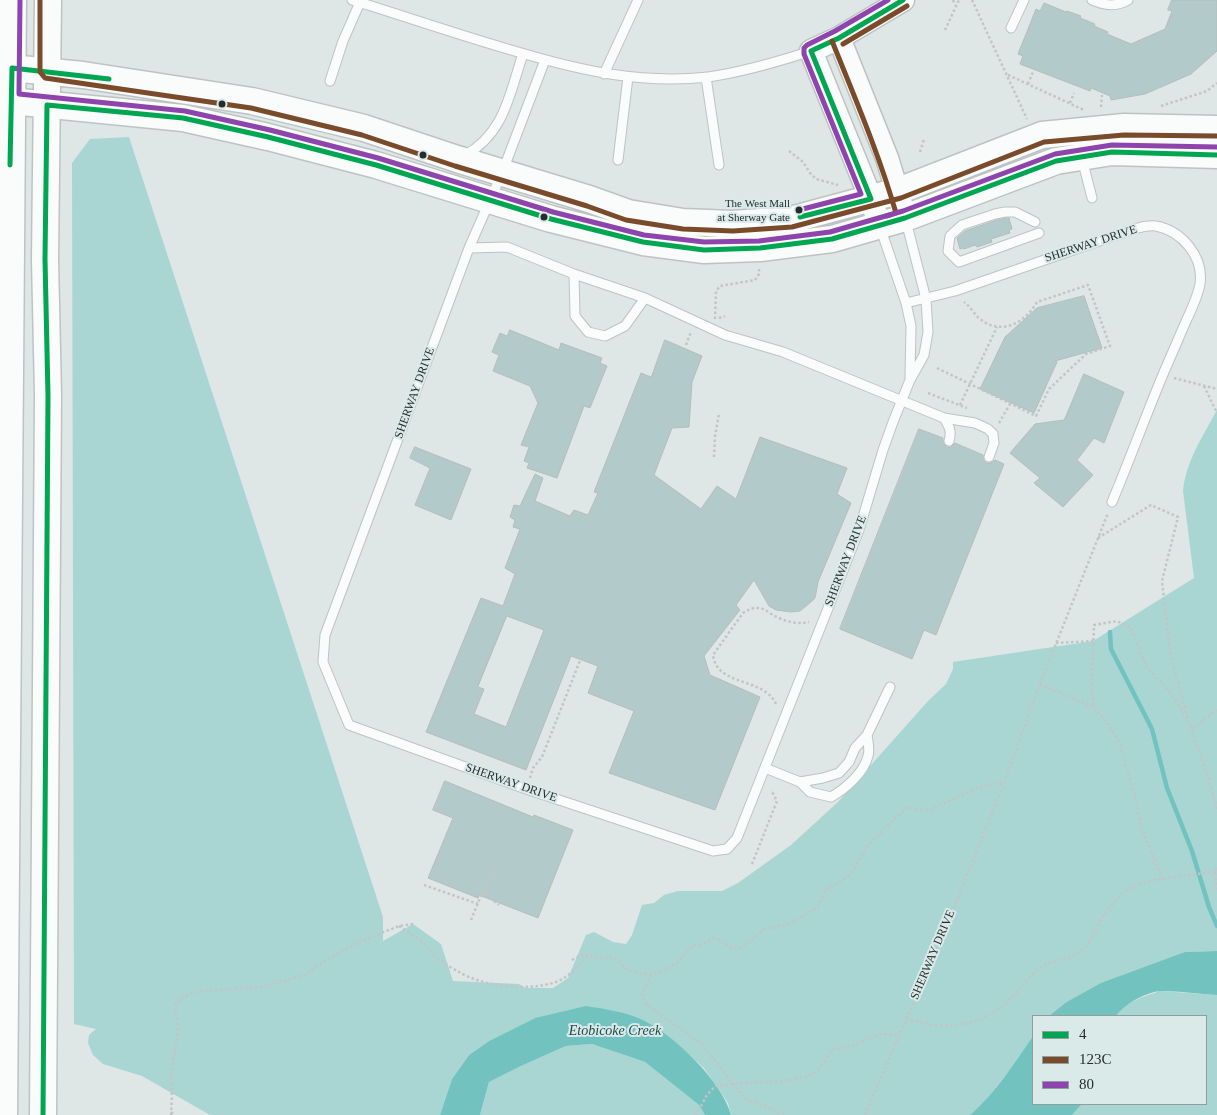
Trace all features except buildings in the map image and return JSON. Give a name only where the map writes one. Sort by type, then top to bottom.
[{"type":"main road","points":[[4,1115],[6,68],[13,0]]},
{"type":"main road","points":[[43,1115],[48,396],[45,259],[48,0]]},
{"type":"main road","points":[[6,68],[47,71],[252,101],[364,128],[628,213],[683,222],[732,224],[790,220],[898,191],[1042,135],[1124,127],[1217,129]]},
{"type":"main road","points":[[6,100],[183,118],[376,165],[551,219],[644,242],[704,250],[760,248],[832,239],[905,218],[1056,161],[1112,152],[1217,155]]},
{"type":"street","points":[[880,226],[871,199],[811,51],[839,38],[903,0]]},
{"type":"street","points":[[839,38],[887,158],[905,218]]},
{"type":"lane","points":[[604,74],[638,0]]},
{"type":"lane","points":[[1011,28],[1024,0]]},
{"type":"lane","points":[[1092,0],[1103,5],[1120,5],[1128,0]]},
{"type":"lane","points":[[330,81],[357,1],[523,54],[604,74],[628,77],[664,79],[706,77],[768,66],[811,51]]},
{"type":"lane","points":[[457,159],[472,151],[489,137],[500,122],[523,54]]},
{"type":"lane","name":"SHERWAY DRIVE","points":[[545,60],[502,173],[469,248],[325,635],[323,662],[349,726],[526,789],[713,851],[727,849],[737,838],[765,768],[859,530],[883,450],[910,380],[924,355],[928,332],[926,299],[905,218]]},
{"type":"lane","points":[[618,160],[628,77]]},
{"type":"lane","points":[[706,77],[719,165]]},
{"type":"lane","points":[[1082,157],[1092,198]]},
{"type":"lane","points":[[1035,222],[1015,212],[995,214],[962,225],[950,236],[948,251],[959,262],[1039,233]]},
{"type":"lane","name":"SHERWAY DRIVE","points":[[880,226],[906,304],[911,326],[910,380]]},
{"type":"lane","name":"SHERWAY DRIVE","points":[[906,304],[956,291],[1146,226],[1163,228],[1182,238],[1196,257],[1200,270],[1200,284],[1112,502]]},
{"type":"lane","points":[[469,248],[506,247],[574,274],[646,298],[725,335],[783,352],[944,418],[975,423],[988,429],[993,434],[994,443],[989,457]]},
{"type":"lane","points":[[574,274],[575,316],[588,332],[605,336],[626,326],[646,298]]},
{"type":"lane","points":[[944,418],[950,428],[951,435],[949,441]]},
{"type":"lane","points":[[800,782],[838,773],[848,762],[855,748],[867,735],[890,687]]},
{"type":"lane","points":[[765,768],[800,782],[810,792],[831,797],[853,780],[863,767],[869,755],[867,735]]},
{"type":"path","points":[[953,0],[956,7]]},
{"type":"path","points":[[946,30],[959,0]]},
{"type":"path","points":[[972,0],[1028,121]]},
{"type":"path","points":[[1028,84],[1033,72]]},
{"type":"path","points":[[1006,74],[1084,110]]},
{"type":"path","points":[[1161,106],[1207,91],[1217,83]]},
{"type":"path","points":[[1070,103],[1074,93]]},
{"type":"path","points":[[1101,106],[1102,95]]},
{"type":"path","points":[[920,152],[924,139]]},
{"type":"path","points":[[789,151],[816,178],[838,184]]},
{"type":"path","points":[[715,330],[716,291],[720,286],[755,280],[759,274],[760,248]]},
{"type":"path","points":[[937,368],[1036,416],[1049,389],[1086,354],[1110,346],[1088,284],[1037,302],[1032,310],[1017,323],[1006,327],[997,327],[981,319],[965,302],[961,301]]},
{"type":"path","points":[[960,405],[997,327]]},
{"type":"path","points":[[1163,374],[1217,389]]},
{"type":"path","points":[[1204,386],[1217,414]]},
{"type":"path","points":[[928,393],[967,408]]},
{"type":"path","points":[[996,421],[1000,424],[1010,404]]},
{"type":"path","points":[[714,457],[714,436],[719,414]]},
{"type":"path","name":"SHERWAY DRIVE","points":[[865,1115],[947,925],[1112,502]]},
{"type":"path","points":[[1098,538],[1151,505],[1178,517],[1162,581],[1171,658],[1192,729],[1210,780],[1217,810]]},
{"type":"path","points":[[776,704],[766,692],[723,673],[714,661],[713,654],[743,613],[750,609],[757,607],[801,624],[808,622]]},
{"type":"path","points":[[1094,707],[1092,686],[1095,625],[1117,620],[1130,627],[1146,665],[1169,691],[1190,722]]},
{"type":"path","points":[[1056,643],[1094,641]]},
{"type":"path","points":[[526,789],[533,768],[542,757],[581,658]]},
{"type":"path","points":[[1040,684],[1094,707],[1108,724],[1119,742],[1144,834],[1163,880]]},
{"type":"path","points":[[1192,729],[1217,710]]},
{"type":"path","points":[[572,960],[584,954],[602,958],[617,958],[624,967],[637,973],[651,974],[664,971],[679,961],[692,946],[703,944],[714,938],[724,942],[731,948],[739,949],[766,929],[789,924],[813,910],[821,903],[826,889],[850,875],[868,845],[906,808],[929,810],[984,785],[1004,783]]},
{"type":"path","points":[[752,864],[777,801],[771,790]]},
{"type":"path","points":[[471,920],[493,866]]},
{"type":"path","points":[[906,1018],[925,1025],[947,1026],[967,1024],[990,1014],[1006,1004],[1040,968],[1051,962],[1073,956],[1082,950],[1105,914],[1125,892],[1145,883],[1217,870],[1217,891]]},
{"type":"path","points":[[424,885],[478,904]]},
{"type":"path","points":[[482,892],[499,906]]},
{"type":"path","points":[[175,1115],[171,1113],[170,1078],[178,1029],[175,1005],[183,997],[199,991],[262,987],[305,975],[328,959],[359,942],[399,926],[413,924]]},
{"type":"path","points":[[399,926],[422,942],[434,955],[460,972],[478,980],[508,986],[535,986],[554,983],[578,967],[589,955]]},
{"type":"path","points":[[651,974],[642,995],[647,1005],[702,1044],[744,1098],[786,1115]]},
{"type":"path","points":[[696,1115],[707,1095],[715,1086],[795,1078],[813,1073],[821,1066],[832,1050],[855,1045],[880,1034],[899,1035]]},
{"type":"shaded area","points":[[129,137],[383,917],[383,941],[413,924],[441,944],[453,981],[519,984],[525,988],[553,988],[568,978],[586,935],[594,932],[613,942],[626,944],[632,935],[642,905],[654,903],[664,895],[678,891],[722,891],[738,883],[791,845],[839,801],[928,701],[946,684],[953,669],[953,662],[1093,641],[1194,578],[1183,491],[1191,459],[1217,410],[1217,951],[1185,952],[1065,1003],[1050,1015],[1032,1015],[1032,1038],[1014,1065],[984,1102],[970,1115],[731,1115],[728,1103],[704,1068],[674,1041],[644,1021],[535,1018],[489,1041],[469,1055],[452,1079],[440,1115],[210,1115],[142,1076],[103,1064],[93,1055],[88,1043],[89,1035],[96,1029],[74,1024],[72,163],[90,139]]},
{"type":"shaded area","points":[[1160,991],[1217,995],[1217,1115],[1072,1115],[1081,1105],[1207,1105],[1207,1015],[1117,1015],[1124,1007]]},
{"type":"shaded area","points":[[592,1044],[645,1062],[699,1105],[705,1115],[480,1115],[489,1082],[566,1046]]},
{"type":"water","points":[[1217,951],[1217,995],[1162,991],[1143,996],[1130,1003],[1117,1015],[1050,1015],[1065,1003],[1101,983],[1185,952]]},
{"type":"water","name":"Etobicoke Creek","points":[[586,1006],[636,1017],[669,1036],[695,1060],[718,1088],[731,1115],[705,1115],[699,1105],[645,1062],[592,1044],[566,1046],[489,1082],[480,1115],[440,1115],[452,1079],[469,1055],[489,1041],[535,1018]]},
{"type":"water","points":[[1032,1037],[1032,1105],[1081,1105],[1072,1115],[970,1115],[1012,1067]]},
{"type":"waterway","points":[[1110,632],[1111,649],[1152,729],[1167,788],[1192,851],[1209,907],[1217,926]]},
{"type":"transit line","name":"80","points":[[20,0],[19,94],[185,111],[270,130],[378,158],[553,212],[644,235],[704,242],[759,241],[830,232],[903,211],[1055,154],[1112,145],[1217,147]]},
{"type":"transit line","name":"123C","points":[[40,0],[40,72],[45,78],[251,108],[362,135],[626,220],[683,229],[733,231],[792,227],[901,198],[1044,142],[1124,135],[1217,136]]},
{"type":"transit line","name":"80","points":[[799,210],[861,194],[804,54],[804,48],[888,0]]},
{"type":"transit line","name":"4","points":[[800,217],[871,199],[811,51],[839,38],[903,0]]},
{"type":"transit line","name":"123C","points":[[843,44],[907,6]]},
{"type":"transit line","name":"123C","points":[[832,41],[866,126],[896,213],[887,216]]},
{"type":"transit line","name":"4","points":[[10,165],[12,68],[109,79]]},
{"type":"transit line","name":"4","points":[[43,1115],[48,396],[45,259],[47,105],[183,118],[268,137],[376,165],[551,219],[643,242],[704,250],[760,248],[832,239],[905,218],[1056,161],[1112,152],[1217,155]]},
{"type":"place","name":"The West Mall at Sherway Gate","points":[[799,210]]}]
